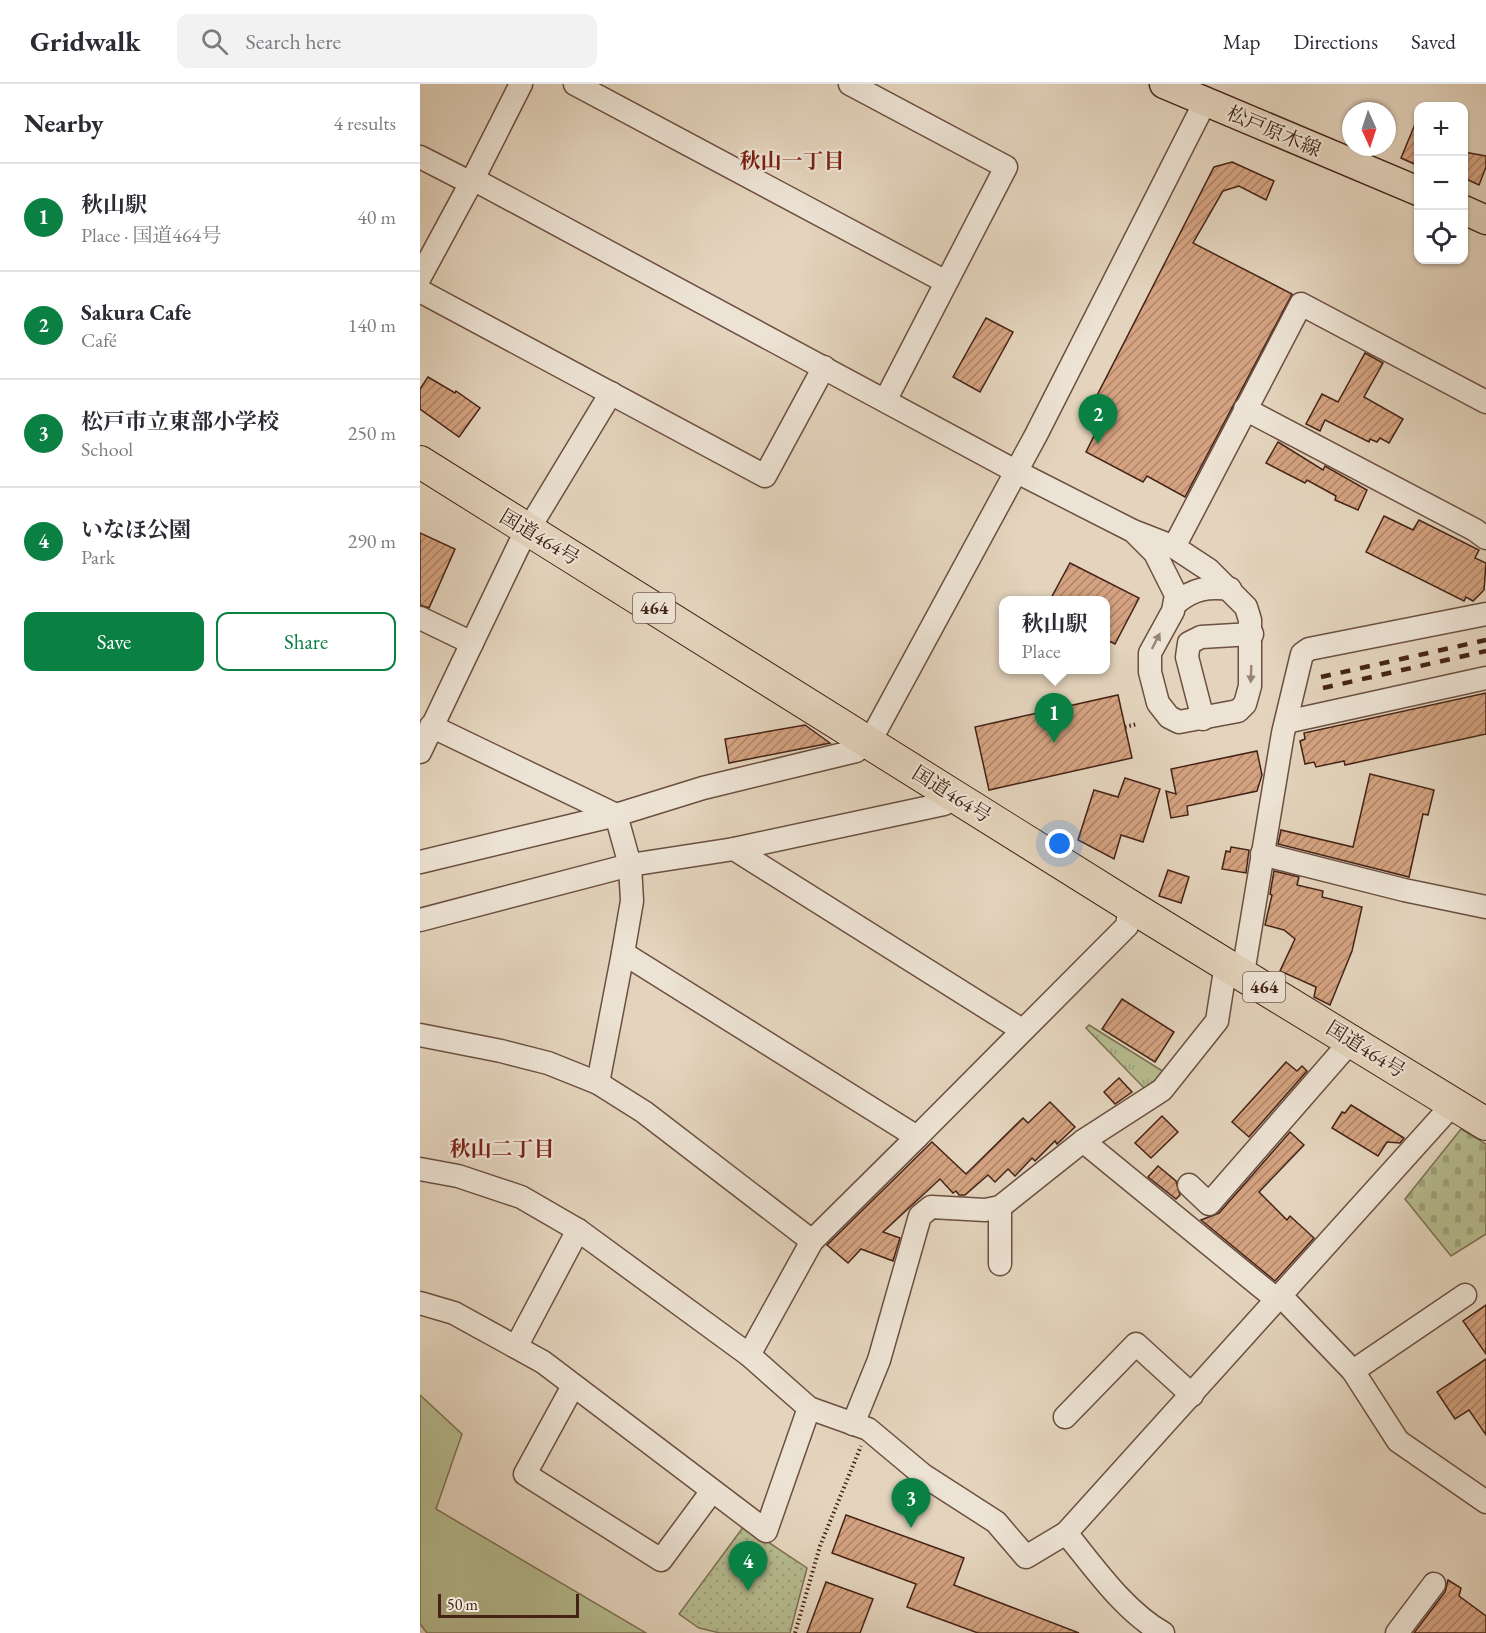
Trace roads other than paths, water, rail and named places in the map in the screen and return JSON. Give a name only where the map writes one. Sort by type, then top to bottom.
[{"type":"highway","name":"国道464号","points":[[420,462],[863,747],[1352,1040],[1486,1124]]},
{"type":"main road","name":"松戸原木線","points":[[1164,84],[1414,189]]},
{"type":"main road","points":[[1468,212],[1486,220]]},
{"type":"street","points":[[420,277],[521,84]]},
{"type":"street","points":[[575,84],[946,282]]},
{"type":"street","points":[[850,84],[1006,167],[886,399]]},
{"type":"street","points":[[420,862],[616,815],[703,788],[863,747],[1017,472],[1205,102]]},
{"type":"street","points":[[420,157],[472,181],[886,399],[1017,472],[1133,531],[1174,547],[1209,570],[1230,589],[1246,606],[1252,634],[1250,686],[1245,704],[1239,711],[1179,722],[1169,717],[1158,703],[1150,672],[1150,653],[1176,603],[1185,595],[1206,588],[1230,589]]},
{"type":"street","points":[[420,291],[765,476],[824,368]]},
{"type":"street","points":[[1174,547],[1301,304],[1486,402]]},
{"type":"street","points":[[420,752],[529,530],[611,393]]},
{"type":"street","points":[[1245,409],[1475,530],[1486,538]]},
{"type":"street","points":[[1133,531],[1155,553],[1172,586],[1176,603]]},
{"type":"street","points":[[861,1426],[920,1216],[931,1206],[985,1210],[1000,1207],[1083,1141],[1162,1090],[1217,1021],[1234,969],[1262,854],[1296,672],[1302,654],[1309,649],[1486,614]]},
{"type":"street","points":[[420,618],[472,643]]},
{"type":"street","points":[[1203,719],[1187,657],[1189,643],[1201,637],[1252,634]]},
{"type":"street","points":[[1286,722],[1486,678]]},
{"type":"street","points":[[431,726],[616,815],[630,865],[632,901],[598,1083]]},
{"type":"street","points":[[420,920],[630,865],[734,849],[944,804]]},
{"type":"street","points":[[734,849],[1022,1029]]},
{"type":"street","points":[[1262,854],[1404,890],[1486,907]]},
{"type":"street","points":[[749,1354],[812,1241],[1127,926],[1130,906]]},
{"type":"street","points":[[623,953],[917,1137]]},
{"type":"street","points":[[420,1035],[548,1063],[598,1083],[644,1112],[812,1241]]},
{"type":"street","points":[[1188,1185],[1209,1204],[1352,1040]]},
{"type":"street","points":[[420,1169],[458,1176],[521,1197],[579,1230],[749,1354],[809,1408],[861,1426],[923,1475],[996,1522],[1026,1557],[1066,1533],[1454,1103]]},
{"type":"street","points":[[1083,1141],[1278,1297],[1353,1371],[1386,1419],[1398,1441],[1486,1502]]},
{"type":"street","points":[[1000,1207],[1000,1264]]},
{"type":"street","points":[[516,1347],[579,1230]]},
{"type":"street","points":[[1353,1371],[1465,1295]]},
{"type":"street","points":[[420,1303],[454,1313],[516,1347],[573,1386],[766,1531],[809,1408]]},
{"type":"street","points":[[1065,1417],[1136,1344],[1192,1395]]},
{"type":"street","points":[[573,1386],[525,1474],[661,1560],[712,1491]]},
{"type":"street","points":[[1066,1533],[1105,1580],[1150,1625],[1163,1633]]},
{"type":"street","points":[[1396,1633],[1434,1584]]},
{"type":"railway","points":[[1321,677],[1486,640]]},
{"type":"railway","points":[[1323,688],[1486,651]]},
{"type":"place","name":"Sakura Cafe","points":[[1098,444]]},
{"type":"place","name":"秋山駅","points":[[1054,743]]},
{"type":"place","name":"松戸市立東部小学校","points":[[911,1528]]},
{"type":"place","name":"いなほ公園","points":[[748,1591]]},
{"type":"district","name":"秋山一丁目","points":[[792,161]]},
{"type":"district","name":"秋山二丁目","points":[[502,1149]]}]
